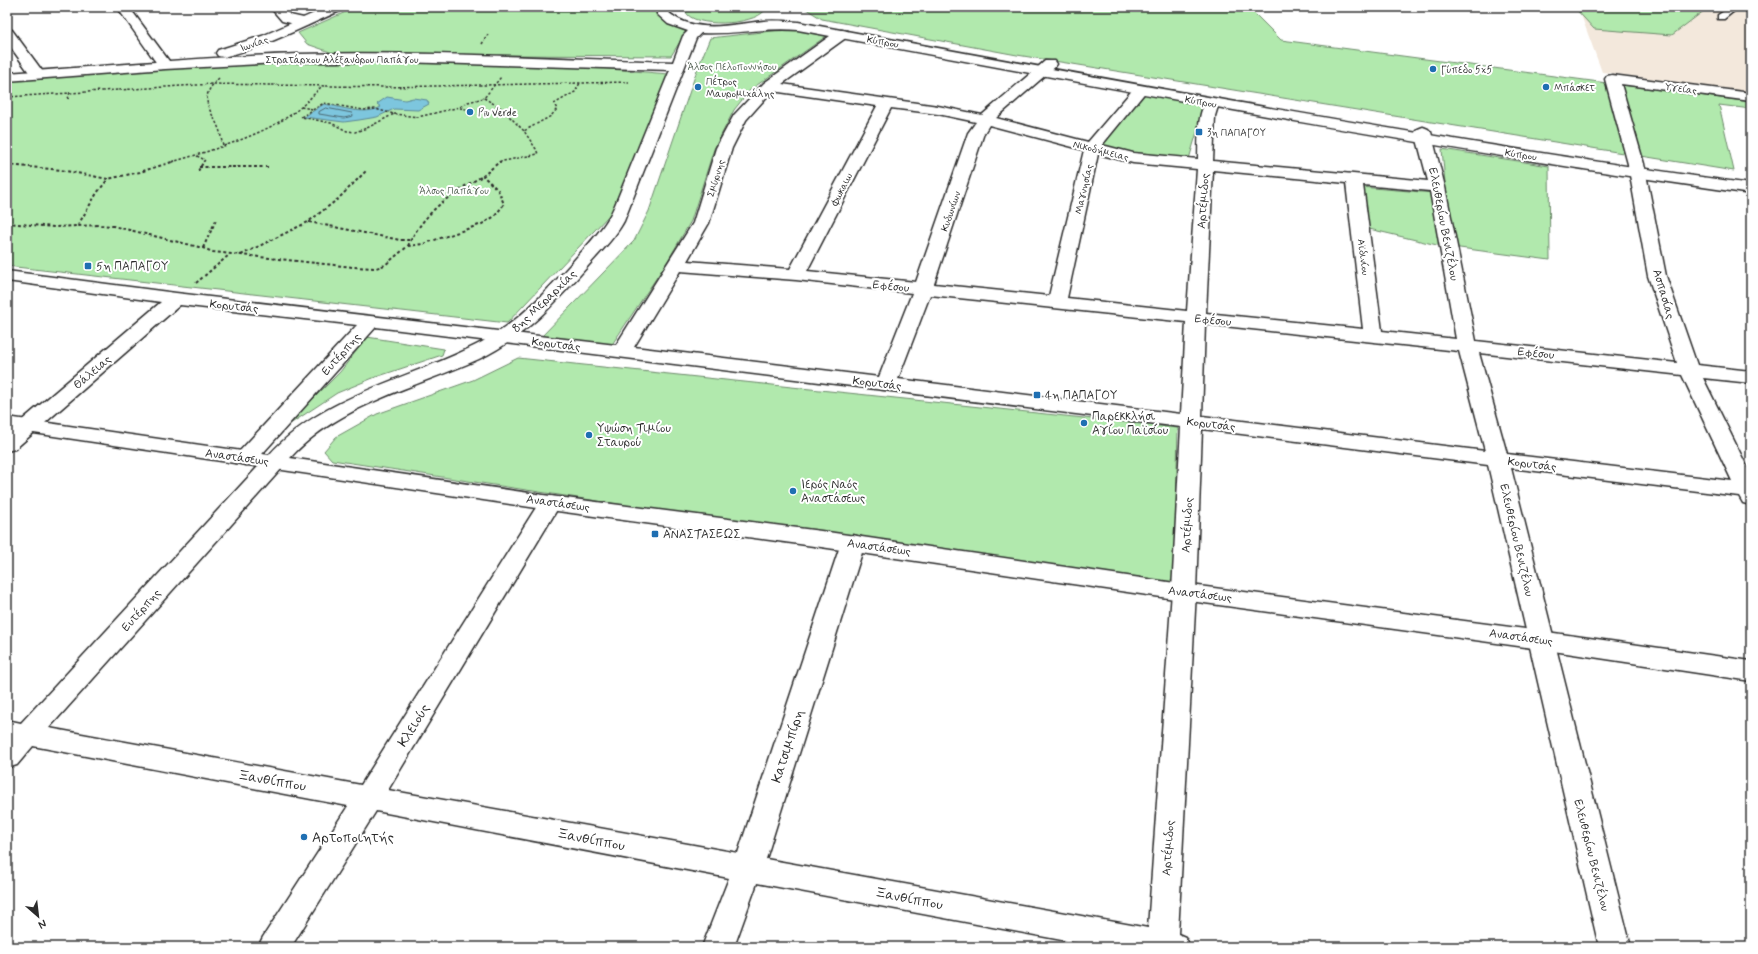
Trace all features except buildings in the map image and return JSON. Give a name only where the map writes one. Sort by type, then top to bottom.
[{"type":"street","points":[[123,7],[165,65]]},
{"type":"street","points":[[276,7],[286,18],[304,22]]},
{"type":"street","name":"Ιωνίας","points":[[165,65],[241,48],[278,35],[338,7]]},
{"type":"street","name":"Κύπρου","points":[[663,7],[663,14],[672,21],[698,29],[730,29],[776,24],[798,26],[1046,67],[1140,90],[1216,98]]},
{"type":"street","name":"Κύπρου","points":[[792,12],[813,20],[1046,67],[1425,135],[1751,189]]},
{"type":"street","name":"8ης Μεραρχίας","points":[[275,462],[298,439],[331,416],[373,395],[474,354],[505,337],[520,326],[563,284],[601,242],[616,222],[690,36],[698,29]]},
{"type":"street","points":[[7,33],[38,75]]},
{"type":"street","name":"Σμύρνης","points":[[621,352],[701,223],[724,148],[739,118],[769,86],[842,34]]},
{"type":"street","points":[[278,35],[279,45],[285,52],[298,58]]},
{"type":"street","name":"Στρατάρχου Αλέξανδρου Παπάγου","points":[[7,77],[165,65],[298,58],[401,58],[675,74]]},
{"type":"street","name":"Κυδωνίων","points":[[886,384],[923,289],[976,133],[985,120],[1046,67]]},
{"type":"street","name":"Υγείας","points":[[1612,79],[1751,97]]},
{"type":"street","name":"Ασπασίας","points":[[1612,79],[1636,169],[1657,276],[1671,321],[1689,370],[1749,494]]},
{"type":"street","name":"Νικοδήμειας","points":[[769,86],[938,110],[985,120],[1133,158],[1437,187]]},
{"type":"street","name":"Μαγνησίας","points":[[1057,303],[1092,147],[1140,90]]},
{"type":"street","name":"Αρτέμιδος","points":[[1166,946],[1196,318],[1208,116],[1216,98]]},
{"type":"street","name":"Φωκαιω","points":[[796,275],[886,103]]},
{"type":"street","name":"Ελευθερίου Βενιζέλου","points":[[1425,135],[1437,187],[1468,346],[1498,460],[1614,947]]},
{"type":"street","name":"Κύπρου","points":[[1636,169],[1751,180]]},
{"type":"street","name":"Αϊδινίου","points":[[1354,179],[1373,336]]},
{"type":"street","name":"Εφέσου","points":[[676,265],[796,275],[1751,377]]},
{"type":"street","name":"Κορυτσάς","points":[[7,276],[176,299],[505,337],[1498,460],[1749,494]]},
{"type":"street","name":"Θάλειας","points":[[7,444],[18,425],[176,299]]},
{"type":"street","name":"Ευτέρπης","points":[[246,458],[371,321]]},
{"type":"street","name":"Αναστάσεως","points":[[18,425],[550,503],[853,543],[1751,671]]},
{"type":"street","name":"Ευτέρπης","points":[[7,757],[18,732],[275,462]]},
{"type":"street","name":"Κλειούς","points":[[274,947],[369,797],[550,503]]},
{"type":"street","name":"Κατσιμπίρη","points":[[718,947],[748,868],[853,543]]},
{"type":"street","name":"Ξανθίππου","points":[[18,732],[1166,946]]},
{"type":"lane","points":[[1721,17],[1735,7]]},
{"type":"path","points":[[7,97],[213,84],[321,87],[494,86],[580,83],[675,74]]},
{"type":"path","points":[[524,132],[551,116],[557,109],[554,104],[575,92],[580,83]]},
{"type":"path","points":[[213,84],[207,93],[207,108],[218,128],[223,145]]},
{"type":"path","points":[[394,114],[367,128],[355,132],[347,132],[341,126],[301,117],[324,103],[363,110],[377,109],[394,114],[418,117],[460,107],[468,102],[484,98],[494,86]]},
{"type":"path","points":[[7,165],[61,170],[108,179],[140,172],[245,138],[280,121],[301,107],[321,87]]},
{"type":"path","points":[[68,99],[71,92]]},
{"type":"path","points":[[408,246],[413,233],[439,206],[459,190],[483,176],[499,162],[538,154],[538,150],[527,139],[524,132],[501,108],[484,98]]},
{"type":"path","points":[[301,107],[313,110]]},
{"type":"path","points":[[460,107],[466,109]]},
{"type":"path","points":[[196,155],[205,160],[198,171]]},
{"type":"path","points":[[200,167],[270,167]]},
{"type":"path","points":[[240,255],[308,222],[338,199],[367,170]]},
{"type":"path","points":[[7,223],[54,227],[114,225],[203,248],[213,252],[376,268],[385,265],[408,246],[423,244],[482,224],[495,216],[504,204],[498,190],[483,176]]},
{"type":"path","points":[[78,226],[97,193],[108,179]]},
{"type":"path","points":[[203,248],[216,220]]},
{"type":"path","points":[[308,222],[400,240],[410,240]]},
{"type":"path","points":[[194,284],[229,254]]},
{"type":"path","points":[[291,260],[295,258]]},
{"type":"shaded area","points":[[1578,7],[1751,7],[1751,92],[1602,72]]},
{"type":"green space","points":[[357,7],[660,7],[663,18],[686,32],[671,56],[336,54],[307,44],[298,33]]},
{"type":"green space","points":[[686,7],[767,7],[762,13],[754,18],[730,23],[717,23],[695,19],[687,14],[685,9]]},
{"type":"green space","points":[[803,7],[1248,7],[1281,40],[1751,102],[1751,109],[1719,105],[1734,171],[1017,55],[822,19]]},
{"type":"green space","points":[[1574,7],[1709,7],[1672,35],[1594,29]]},
{"type":"green space","name":"Άλσος Πελοποννήσου","points":[[789,29],[828,35],[750,90],[734,110],[714,149],[691,221],[667,262],[611,346],[541,337],[634,241],[649,211],[697,70],[710,38]]},
{"type":"green space","name":"Άλσος Παπάγου","points":[[367,61],[550,64],[669,74],[611,213],[507,323],[7,266],[7,81],[200,67]]},
{"type":"green space","points":[[1145,94],[1205,105],[1189,159],[1141,157],[1098,147]]},
{"type":"green space","points":[[1442,149],[1549,166],[1550,260],[1437,245],[1365,228],[1360,187],[1446,194]]},
{"type":"green space","points":[[367,337],[444,349],[442,355],[373,378],[337,393],[284,428],[340,372]]},
{"type":"green space","points":[[518,358],[1178,428],[1174,590],[332,460],[324,451],[336,437],[377,414],[473,380]]},
{"type":"water","points":[[387,97],[405,100],[413,98],[427,100],[429,104],[418,110],[394,109],[377,117],[344,122],[304,117],[324,104],[360,111],[374,110],[381,107],[377,104]]},
{"type":"place","name":"Γύπεδο 5χ5","points":[[1433,69]]},
{"type":"place","name":"Πέτρος Μαυρομιχάλης","points":[[698,87]]},
{"type":"place","name":"Μπάσκετ","points":[[1546,87]]},
{"type":"place","name":"Piu Verde","points":[[470,112]]},
{"type":"place","name":"3η ΠΑΠΑΓΟΥ","points":[[1199,132]]},
{"type":"place","name":"5η ΠΑΠΑΓΟΥ","points":[[88,266]]},
{"type":"place","name":"4η ΠΑΠΑΓΟΥ","points":[[1037,395]]},
{"type":"place","name":"Παρεκκλήσι Αγίου Παϊσίου","points":[[1084,423]]},
{"type":"place","name":"Υψώση Τιμίου Σταυρού","points":[[589,435]]},
{"type":"place","name":"Ιερός Ναός Αναστάσεως","points":[[793,491]]},
{"type":"place","name":"ΑΝΑΣΤΑΣΕΩΣ","points":[[655,534]]},
{"type":"place","name":"Αρτοποιητής","points":[[304,837]]}]
